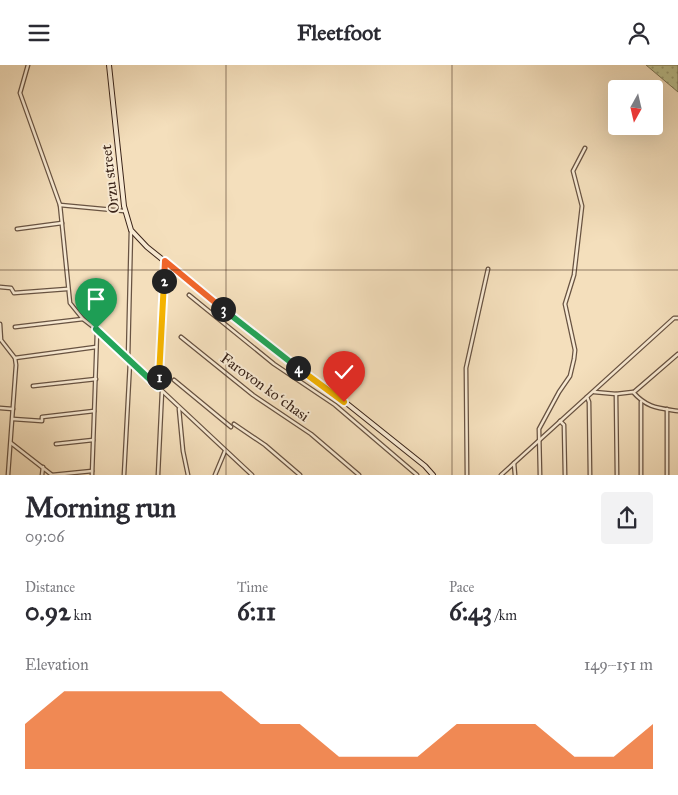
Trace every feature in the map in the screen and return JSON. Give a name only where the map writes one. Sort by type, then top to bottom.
[{"type":"main road","name":"Orzu street","points":[[109,65],[124,211],[131,230],[147,247],[281,355],[425,465],[433,475]]},
{"type":"street","points":[[28,65],[21,87],[21,98],[60,205],[67,289],[70,303],[83,319],[251,475]]},
{"type":"street","points":[[540,475],[539,429],[570,376],[574,359],[575,350],[565,304],[574,275],[582,206],[572,171],[585,148]]},
{"type":"street","points":[[60,205],[124,211]]},
{"type":"street","points":[[17,229],[62,223]]},
{"type":"street","points":[[124,475],[129,360],[131,230]]},
{"type":"street","points":[[158,387],[165,261]]},
{"type":"street","points":[[467,475],[466,368],[488,269]]},
{"type":"street","points":[[0,287],[11,288],[14,293],[67,289]]},
{"type":"street","name":"Farovon koʻchasi","points":[[189,295],[274,364],[334,405],[418,475]]},
{"type":"street","points":[[501,475],[674,319],[678,318]]},
{"type":"street","points":[[15,327],[83,319]]},
{"type":"street","points":[[0,323],[2,340],[15,358],[16,365],[8,475]]},
{"type":"street","points":[[92,475],[97,331]]},
{"type":"street","name":"Farovon koʻchasi","points":[[182,337],[253,395],[311,434],[359,475]]},
{"type":"street","points":[[15,358],[96,347]]},
{"type":"street","points":[[594,391],[616,394],[634,392],[678,354]]},
{"type":"street","points":[[33,386],[96,379]]},
{"type":"street","points":[[174,380],[232,425],[264,445],[300,475]]},
{"type":"street","points":[[158,475],[162,391]]},
{"type":"street","points":[[634,392],[647,405],[678,411]]},
{"type":"street","points":[[616,394],[617,475]]},
{"type":"street","points":[[587,397],[589,402],[590,475]]},
{"type":"street","points":[[641,401],[642,475]]},
{"type":"street","points":[[0,408],[13,409]]},
{"type":"street","points":[[179,408],[183,451],[188,475]]},
{"type":"street","points":[[667,409],[667,475]]},
{"type":"street","points":[[13,419],[42,421],[42,417],[94,411]]},
{"type":"street","points":[[560,421],[564,425],[565,475]]},
{"type":"street","points":[[56,443],[93,441]]},
{"type":"street","points":[[11,443],[52,475],[92,471]]},
{"type":"street","points":[[215,475],[225,451]]},
{"type":"street","points":[[514,463],[515,475]]},
{"type":"street","points":[[42,475],[43,467]]},
{"type":"green space","points":[[646,65],[678,65],[678,92]]},
{"type":"route","points":[[96,329],[158,387],[165,261],[281,355],[344,402]]}]
